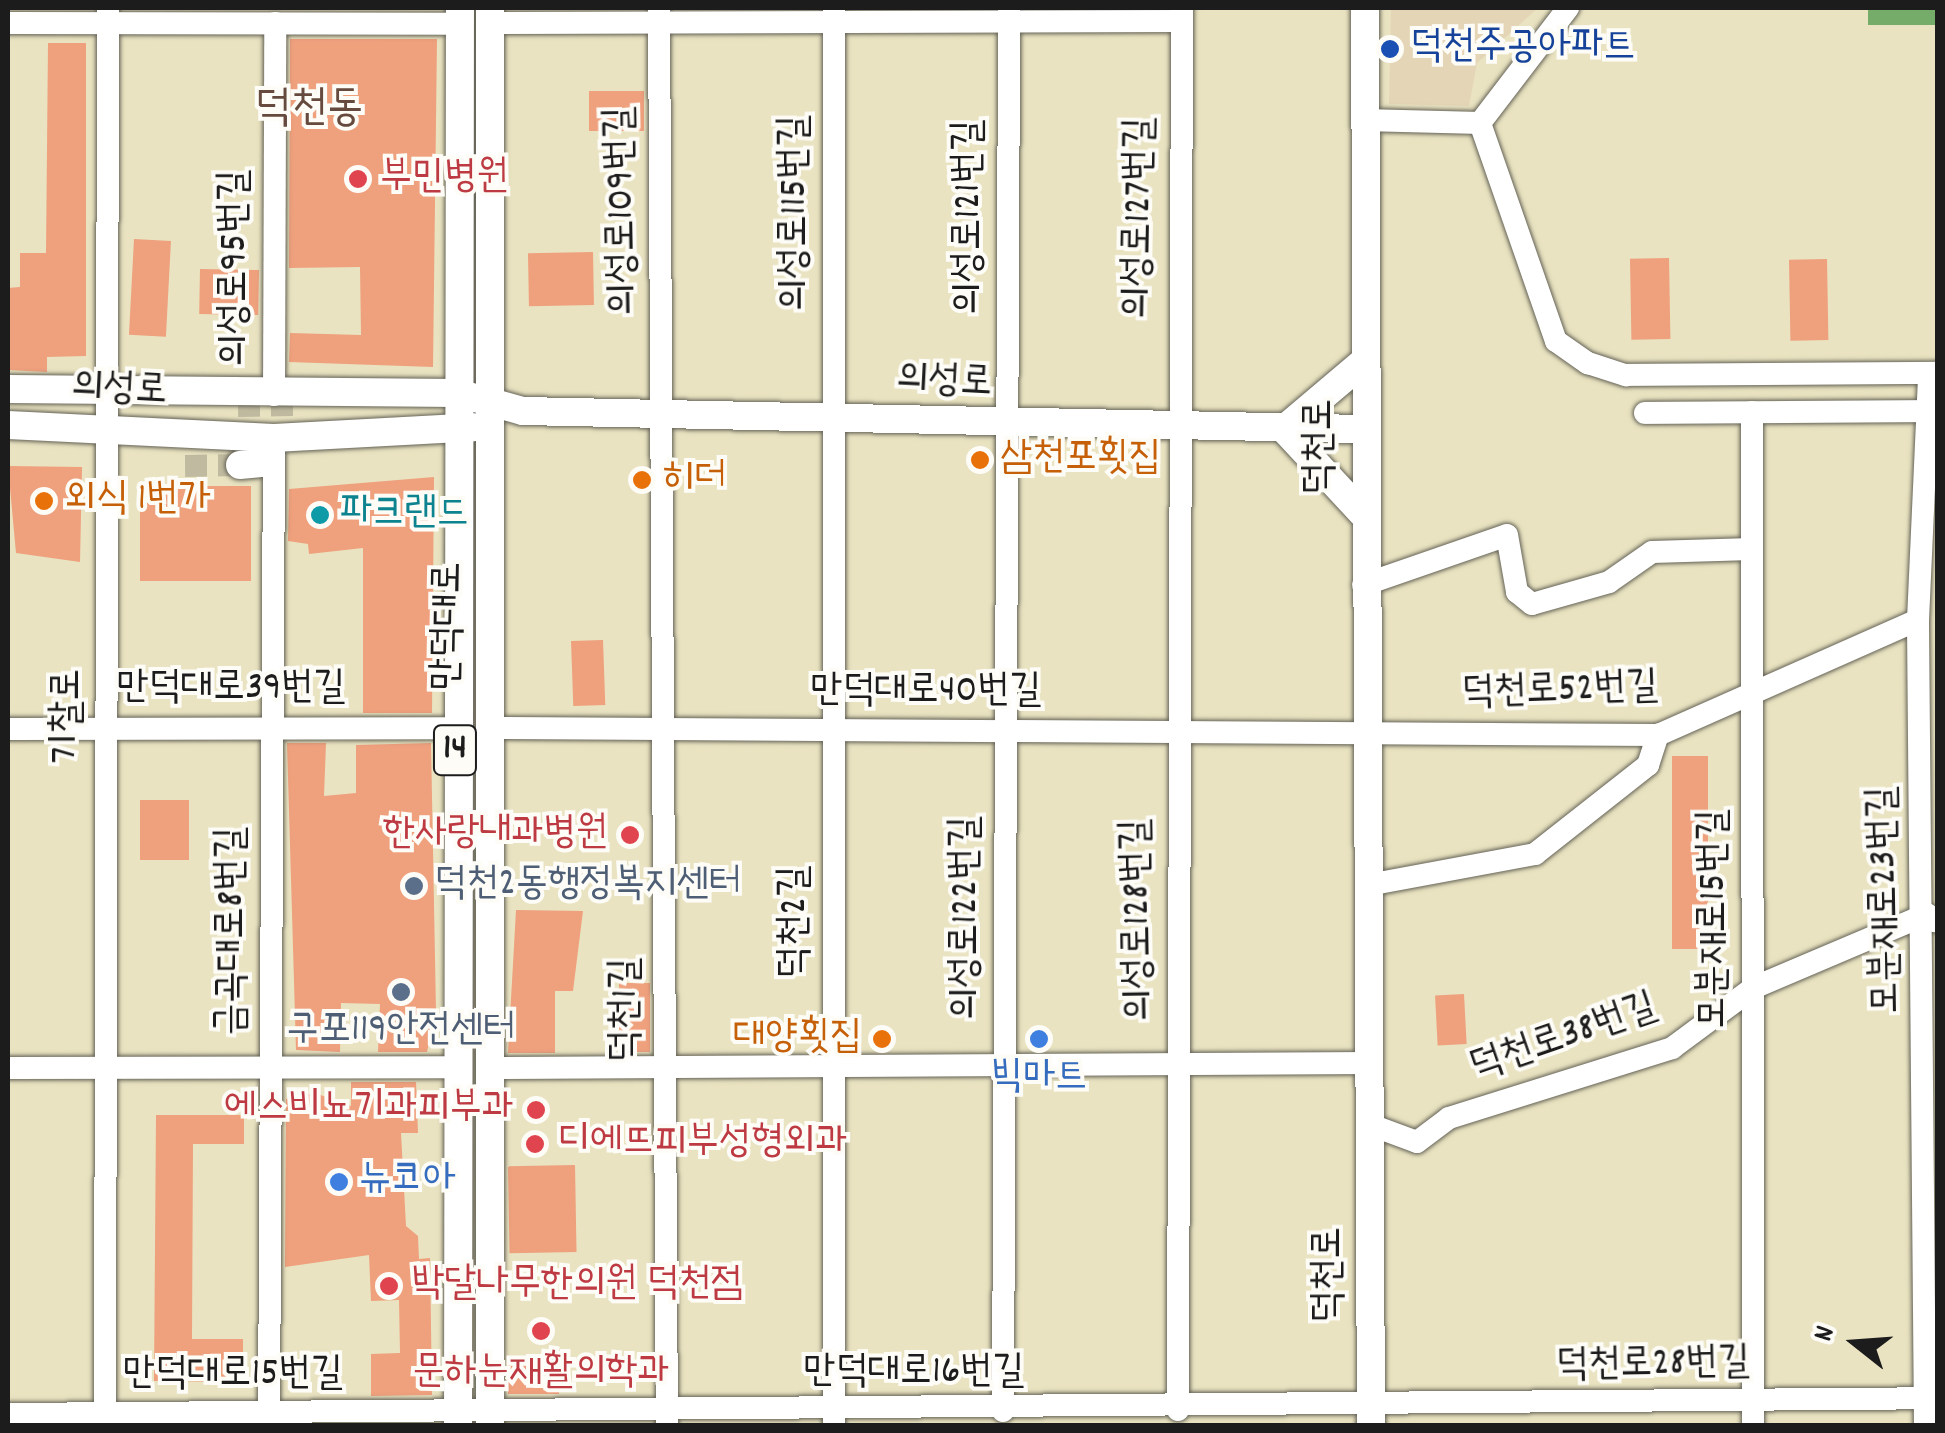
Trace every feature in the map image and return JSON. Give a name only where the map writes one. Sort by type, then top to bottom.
[{"type":"main road","name":"덕천로","points":[[1365,8],[1362,733],[1372,1125],[1371,1417]]},
{"type":"main road","name":"만덕대로","points":[[458,1419],[460,1066],[454,728],[460,16]]},
{"type":"main road","name":"만덕대로","points":[[490,16],[490,1420]]},
{"type":"main road","points":[[1361,364],[1284,429],[1362,513]]},
{"type":"main road","name":"의성로","points":[[8,388],[108,390],[342,405],[353,395]]},
{"type":"main road","points":[[353,395],[457,393],[492,412]]},
{"type":"main road","points":[[350,434],[382,414],[353,395]]},
{"type":"main road","name":"의성로","points":[[8,425],[274,438],[456,432],[492,412],[523,411],[834,418],[1008,427],[1361,429]]},
{"type":"main road","points":[[240,465],[264,463],[274,438]]},
{"type":"street","points":[[1480,123],[1568,8]]},
{"type":"street","name":"의성로121번길","points":[[1008,427],[1009,14]]},
{"type":"street","points":[[490,16],[1182,14]]},
{"type":"street","name":"의성로127번길","points":[[1175,430],[1182,14]]},
{"type":"street","points":[[8,23],[108,15],[275,22],[460,16]]},
{"type":"street","name":"기찰로","points":[[105,1419],[109,1070],[108,15]]},
{"type":"street","name":"의성로109번길","points":[[659,15],[664,414]]},
{"type":"street","name":"의성로115번길","points":[[834,15],[834,418]]},
{"type":"street","name":"의성로95번길","points":[[275,22],[285,400]]},
{"type":"street","points":[[1364,120],[1480,123]]},
{"type":"street","points":[[1480,123],[1556,341],[1588,364],[1626,375],[1933,373]]},
{"type":"street","name":"모분재로23번길","points":[[1925,1426],[1931,1398],[1932,919],[1918,620],[1933,373]]},
{"type":"street","points":[[1645,412],[1929,411]]},
{"type":"street","name":"모분재로15번길","points":[[1752,412],[1753,1426]]},
{"type":"street","name":"덕천1길","points":[[664,414],[667,1419]]},
{"type":"street","name":"덕천2길","points":[[834,418],[834,1419]]},
{"type":"street","name":"의성로122번길","points":[[1003,1411],[1006,731],[1000,456],[1008,427]]},
{"type":"street","name":"의성로128번길","points":[[1175,430],[1178,1410]]},
{"type":"street","name":"금곡대로8번길","points":[[269,1420],[274,438]]},
{"type":"street","points":[[1364,585],[1506,534],[1516,592],[1532,604],[1609,582],[1652,552],[1752,549]]},
{"type":"street","name":"덕천로52번길","points":[[1362,733],[1658,736],[1918,620]]},
{"type":"street","name":"만덕대로39번길","points":[[8,728],[454,728]]},
{"type":"street","name":"만덕대로40번길","points":[[490,728],[1362,733]]},
{"type":"street","points":[[1368,885],[1536,854],[1648,765],[1658,736]]},
{"type":"street","name":"덕천로38번길","points":[[1372,1125],[1417,1142],[1448,1118],[1672,1048],[1753,988],[1932,919]]},
{"type":"street","points":[[490,1068],[1371,1063]]},
{"type":"street","points":[[8,1068],[460,1066]]},
{"type":"street","name":"덕천로28번길","points":[[1371,1417],[1564,1415],[1753,1402],[1931,1398]]},
{"type":"street","name":"만덕대로16번길","points":[[458,1419],[834,1419],[1003,1411],[1178,1410],[1371,1417]]},
{"type":"street","name":"만덕대로15번길","points":[[8,1414],[105,1419],[458,1419]]},
{"type":"shaded area","points":[[1391,8],[1538,8],[1477,63],[1469,106],[1389,104]]},
{"type":"green space","points":[[1868,8],[1937,8],[1937,25],[1868,25]]},
{"type":"building","points":[[290,39],[437,39],[433,367],[289,362],[290,333],[361,335],[360,267],[289,268]]},
{"type":"building","points":[[48,43],[86,43],[86,356],[47,357],[47,372],[8,370],[8,288],[20,287],[20,253],[46,253]]},
{"type":"building","points":[[589,91],[644,91],[644,131],[589,131]]},
{"type":"building","points":[[134,239],[171,241],[166,337],[129,335]]},
{"type":"building","points":[[593,252],[594,305],[529,306],[528,253]]},
{"type":"building","points":[[1669,258],[1670,339],[1631,340],[1630,259]]},
{"type":"building","points":[[1827,259],[1828,340],[1790,341],[1789,260]]},
{"type":"building","points":[[200,269],[259,270],[258,315],[199,314]]},
{"type":"building","name":"외식 1번가","points":[[8,466],[82,467],[80,562],[16,553]]},
{"type":"building","points":[[434,477],[432,713],[363,713],[363,548],[309,554],[308,544],[288,541],[289,489]]},
{"type":"building","points":[[140,486],[251,486],[251,581],[140,581]]},
{"type":"building","points":[[603,640],[605,705],[573,706],[571,641]]},
{"type":"building","points":[[287,743],[326,743],[324,796],[356,793],[356,745],[431,743],[436,1011],[427,1052],[378,1052],[380,1004],[341,1003],[340,1052],[296,1050]]},
{"type":"building","points":[[1672,756],[1708,756],[1708,949],[1672,949]]},
{"type":"building","points":[[140,800],[189,800],[189,860],[140,860]]},
{"type":"building","points":[[516,910],[583,911],[573,991],[555,991],[555,1053],[508,1053]]},
{"type":"building","points":[[619,983],[650,983],[650,1052],[619,1052]]},
{"type":"building","points":[[1464,994],[1467,1044],[1438,1045],[1435,996]]},
{"type":"building","name":"뉴코아","points":[[351,1082],[416,1082],[418,1133],[401,1133],[406,1226],[418,1236],[419,1259],[430,1258],[432,1395],[371,1396],[371,1354],[400,1353],[399,1300],[371,1301],[369,1255],[285,1267],[286,1099],[315,1093],[351,1106]]},
{"type":"building","points":[[156,1115],[244,1115],[244,1144],[193,1144],[192,1339],[243,1339],[243,1382],[154,1381]]},
{"type":"building","points":[[575,1165],[577,1252],[510,1253],[508,1166]]},
{"type":"building","points":[[508,1362],[559,1362],[559,1394],[508,1394]]},
{"type":"tunnel","points":[[238,406],[295,405]]},
{"type":"tunnel","points":[[185,466],[240,465]]},
{"type":"place","name":"덕천주공아파트","points":[[1390,49]]},
{"type":"place","name":"부민병원","points":[[358,179]]},
{"type":"place","name":"삼천포횟집","points":[[980,460]]},
{"type":"place","name":"히더","points":[[642,480]]},
{"type":"place","name":"외식 1번가","points":[[44,501]]},
{"type":"place","name":"파크랜드","points":[[320,515]]},
{"type":"place","name":"한사랑내과병원","points":[[630,835]]},
{"type":"place","name":"덕천2동행정복지센터","points":[[414,886]]},
{"type":"place","name":"구포119안전센터","points":[[401,992]]},
{"type":"place","name":"대양횟집","points":[[882,1039]]},
{"type":"place","name":"빅마트","points":[[1039,1039]]},
{"type":"place","name":"에스비뇨기과피부과","points":[[536,1110]]},
{"type":"place","name":"디에뜨피부성형외과","points":[[535,1144]]},
{"type":"place","name":"뉴코아","points":[[339,1182]]},
{"type":"place","name":"박달나무한의원 덕천점","points":[[389,1286]]},
{"type":"place","name":"문하눈재활의학과","points":[[541,1331]]},
{"type":"district","name":"덕천동","points":[[309,111]]}]
